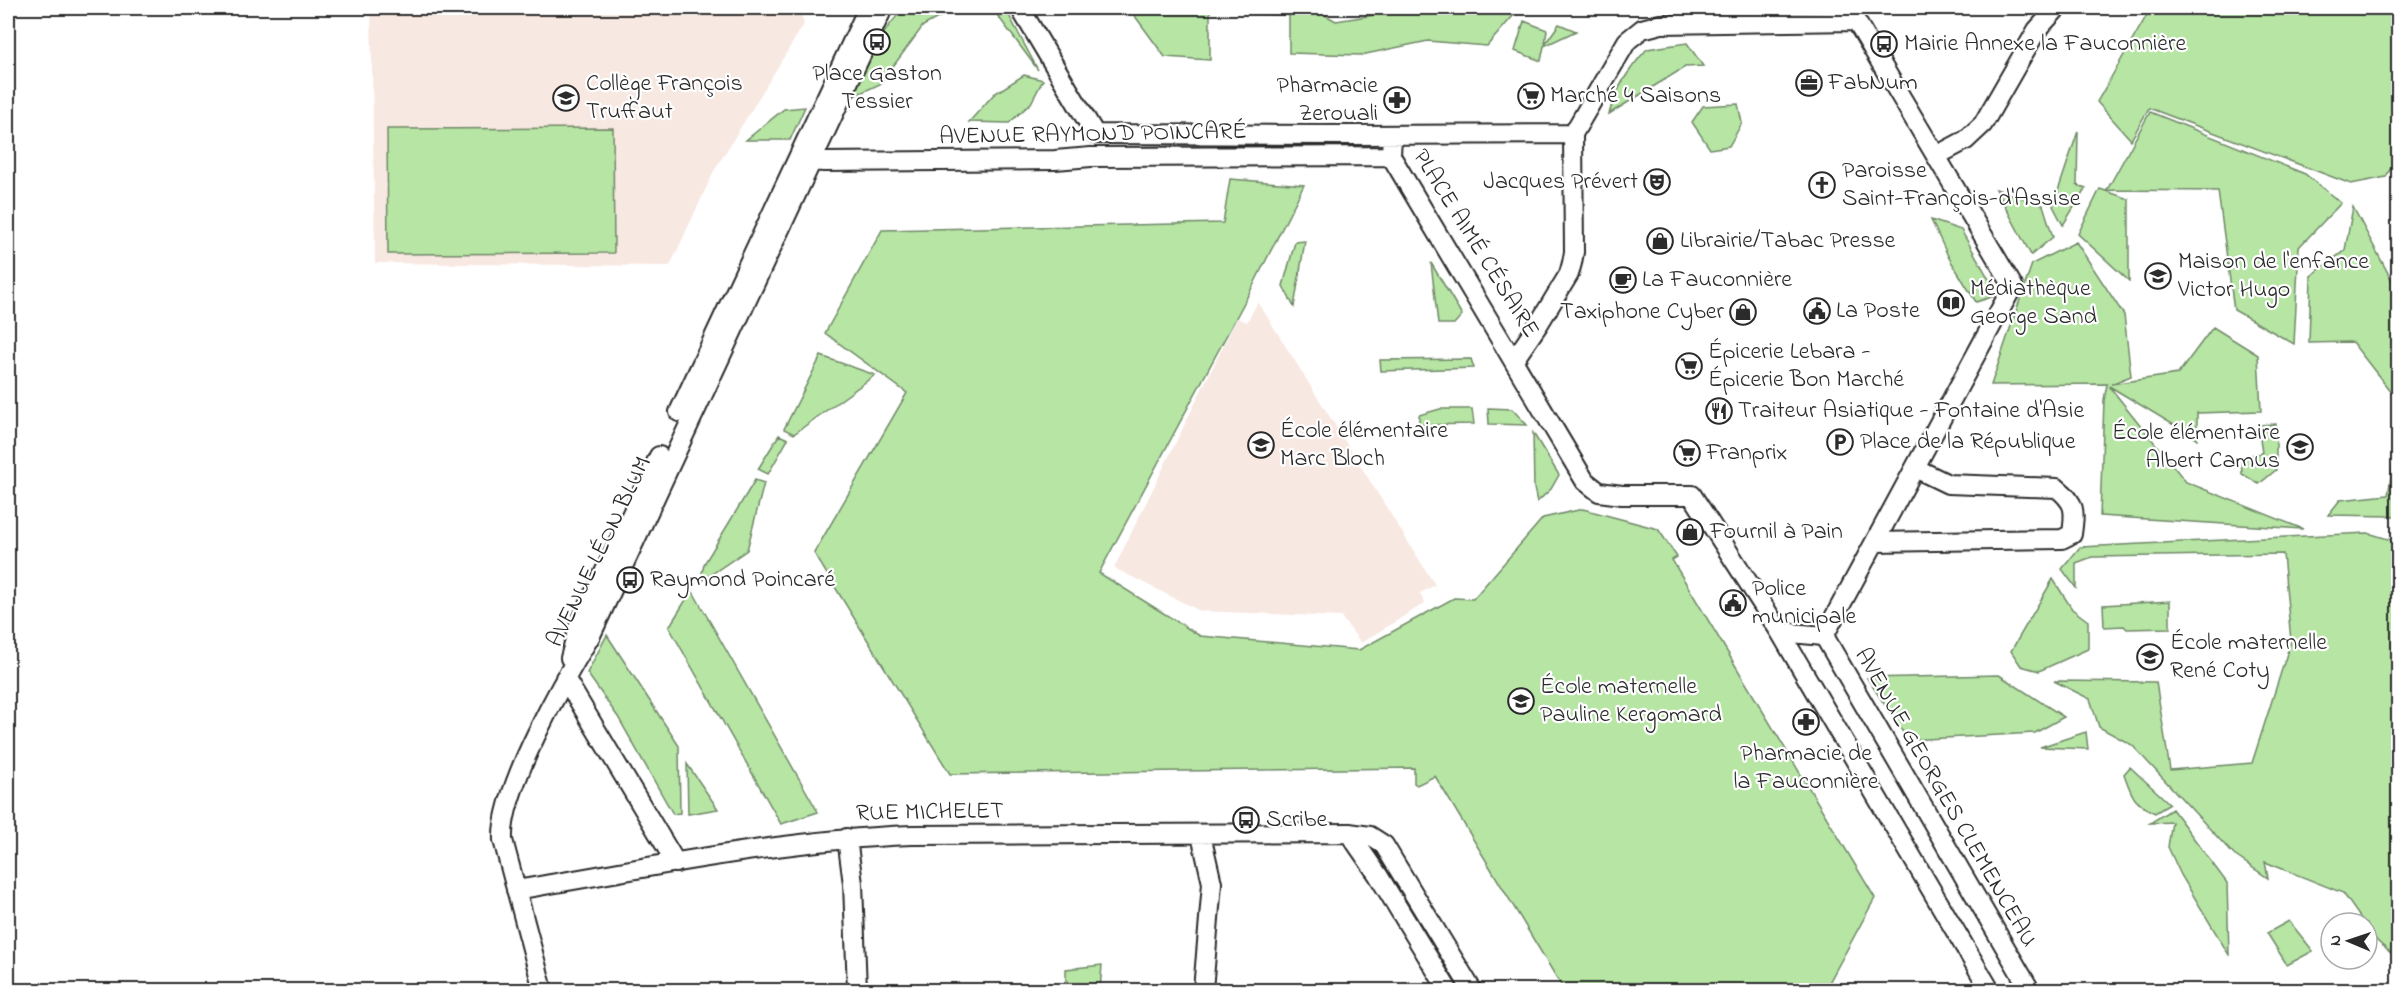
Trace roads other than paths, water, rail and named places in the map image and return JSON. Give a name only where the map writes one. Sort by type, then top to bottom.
[{"type":"street","name":"AVENUE LÉON BLUM","points":[[804,158],[868,8]]},
{"type":"street","name":"AVENUE LÉON BLUM","points":[[516,890],[503,840],[503,819],[518,777],[565,678],[578,628],[804,158],[883,8]]},
{"type":"street","points":[[1020,8],[1095,134],[1091,157]]},
{"type":"street","points":[[2037,30],[2042,8]]},
{"type":"street","points":[[1936,156],[1966,140],[1983,124],[2037,30],[2057,8]]},
{"type":"street","points":[[1573,134],[1627,41],[1642,29],[1661,24],[1856,21],[2013,286],[1824,636]]},
{"type":"street","name":"AVENUE RAYMOND POINCARÉ","points":[[1095,134],[1392,135]]},
{"type":"street","name":"PLACE AIMÉ CÉSAIRE","points":[[1573,134],[1574,252],[1572,263],[1569,274],[1514,360],[1391,156],[1392,135],[1573,134]]},
{"type":"street","name":"AVENUE RAYMOND POINCARÉ","points":[[804,158],[1055,160],[1091,157],[1391,156]]},
{"type":"street","points":[[1514,360],[1585,481],[1599,492],[1622,495],[1692,495],[1780,632],[1990,990]]},
{"type":"street","points":[[1875,542],[2062,539],[2072,534],[2075,514],[2070,498],[2057,488],[1948,484],[1915,468]]},
{"type":"street","name":"AVENUE GEORGES CLEMENCEAU","points":[[1780,632],[1824,636],[2030,990]]},
{"type":"street","points":[[565,678],[676,863]]},
{"type":"street","points":[[1349,833],[1378,875],[1448,990]]},
{"type":"street","name":"RUE MICHELET","points":[[516,890],[676,863],[847,838],[1349,833],[1370,836],[1384,845],[1472,990]]},
{"type":"street","points":[[1201,835],[1212,883],[1203,990]]},
{"type":"street","points":[[847,838],[853,884],[857,990]]},
{"type":"street","points":[[516,890],[543,990]]},
{"type":"place","name":"Place Gaston Tessier","points":[[877,42]]},
{"type":"place","name":"Mairie Annexe la Fauconnière","points":[[1884,44]]},
{"type":"place","name":"FabNum","points":[[1809,83]]},
{"type":"place","name":"Marché 4 Saisons","points":[[1531,96]]},
{"type":"place","name":"Collège François Truffaut","points":[[566,98]]},
{"type":"place","name":"Pharmacie Zerouali","points":[[1397,100]]},
{"type":"place","name":"Jacques Prévert","points":[[1657,182]]},
{"type":"place","name":"Paroisse Saint-François-d'Assise","points":[[1822,185]]},
{"type":"place","name":"Librairie/Tabac Presse","points":[[1660,241]]},
{"type":"place","name":"Maison de l'enfance Victor Hugo","points":[[2158,276]]},
{"type":"place","name":"La Fauconnière","points":[[1623,280]]},
{"type":"place","name":"Médiathèque George Sand","points":[[1951,303]]},
{"type":"place","name":"La Poste","points":[[1817,311]]},
{"type":"place","name":"Taxiphone Cyber","points":[[1743,312]]},
{"type":"place","name":"Épicerie Lebara - Épicerie Bon Marché","points":[[1689,366]]},
{"type":"place","name":"Traiteur Asiatique - Fontaine d'Asie","points":[[1719,411]]},
{"type":"place","name":"Place de la République","points":[[1840,442]]},
{"type":"place","name":"École élémentaire Marc Bloch","points":[[1261,445]]},
{"type":"place","name":"École élémentaire Albert Camus","points":[[2300,447]]},
{"type":"place","name":"Franprix","points":[[1687,453]]},
{"type":"place","name":"Fournil à Pain","points":[[1690,532]]},
{"type":"place","name":"Raymond Poincaré","points":[[630,580]]},
{"type":"place","name":"Police municipale","points":[[1733,603]]},
{"type":"place","name":"École maternelle René Coty","points":[[2150,657]]},
{"type":"place","name":"École maternelle Pauline Kergomard","points":[[1521,701]]},
{"type":"place","name":"Pharmacie de la Fauconnière","points":[[1806,722]]},
{"type":"place","name":"Scribe","points":[[1246,820]]}]
